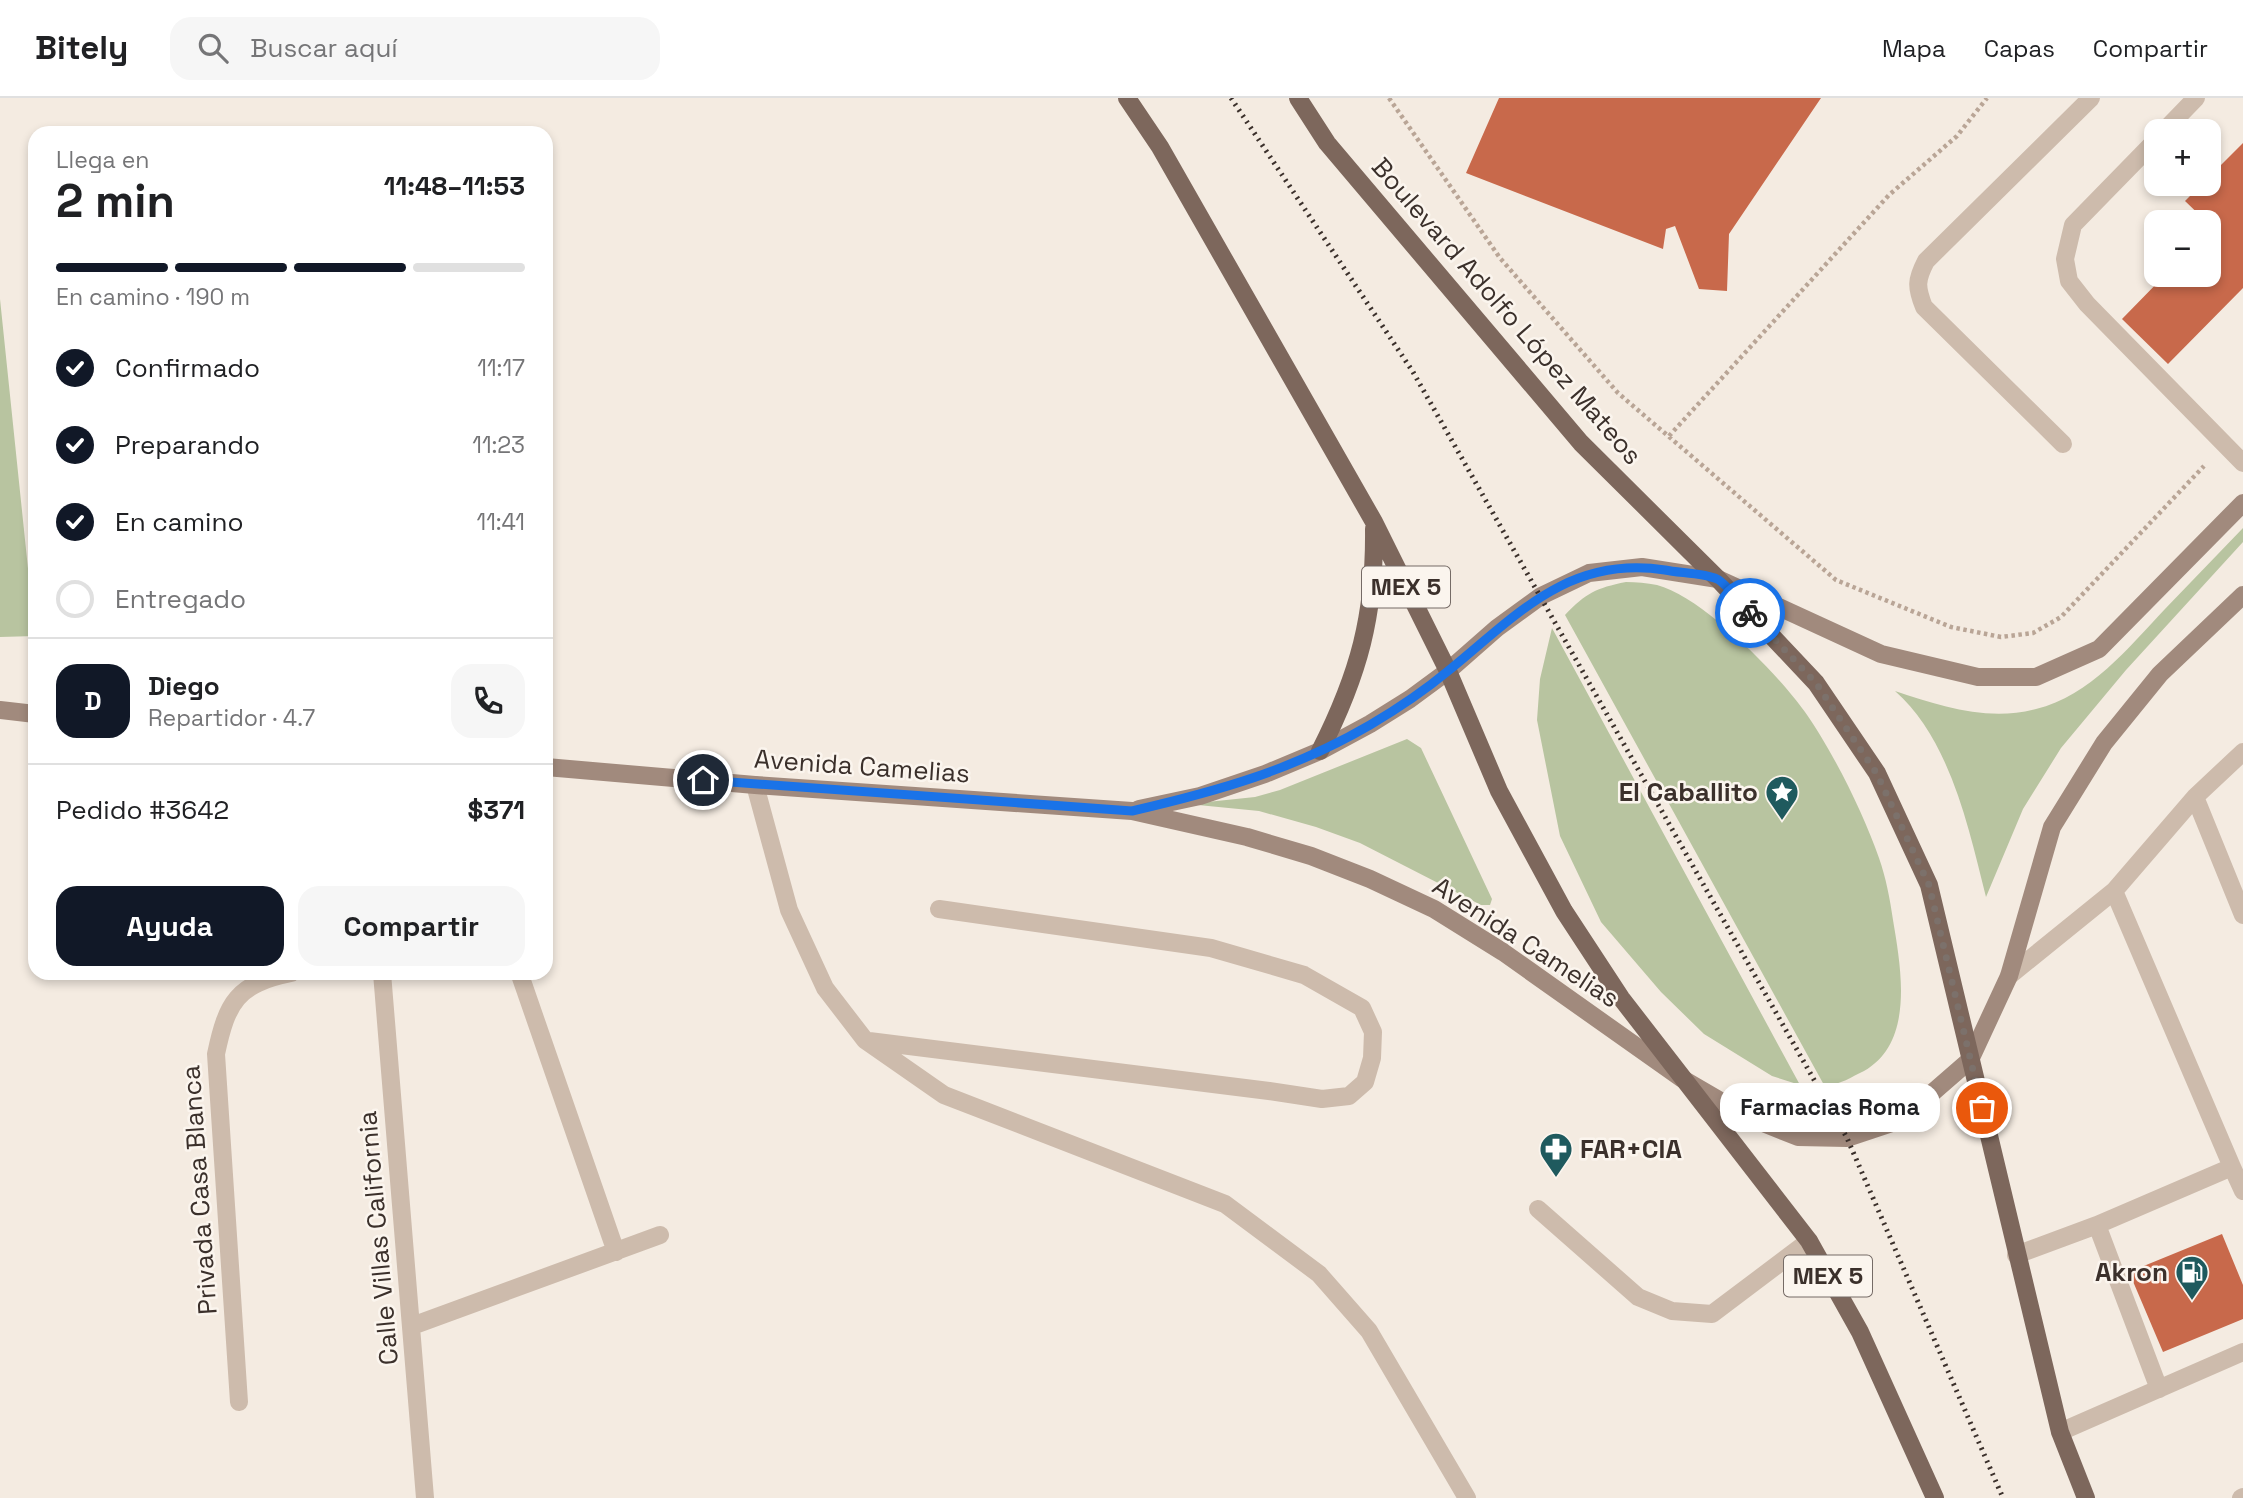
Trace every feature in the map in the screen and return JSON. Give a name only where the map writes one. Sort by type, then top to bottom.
[{"type":"main road","name":"MEX 5","points":[[1127,98],[1160,147],[1374,522],[1448,671],[1499,791],[1564,911],[1620,998],[1809,1241],[1860,1332],[1935,1498]]},
{"type":"main road","name":"Boulevard Adolfo López Mateos","points":[[1298,98],[1327,143],[1581,443],[1718,579],[1816,683],[1877,774],[1929,885],[2060,1432],[2086,1498]]},
{"type":"main road","points":[[1320,751],[1342,708],[1358,664],[1369,617],[1374,569],[1374,522]]},
{"type":"street","points":[[2063,444],[1924,307],[1917,290],[1919,275],[1926,261],[2091,98]]},
{"type":"street","points":[[2176,119],[2196,98]]},
{"type":"street","points":[[2144,152],[2073,225],[2065,259],[2069,281],[2087,304],[2243,463]]},
{"type":"street","name":"Avenida Camelias","points":[[1132,811],[1200,796],[1265,774],[1320,751],[1370,724],[1448,671],[1497,628],[1541,596],[1589,573],[1642,567],[1718,579],[1881,654],[1978,677],[2036,677],[2099,649],[2243,503]]},
{"type":"street","points":[[1970,1060],[2008,976],[2052,827],[2097,753],[2160,674],[2243,595]]},
{"type":"street","points":[[0,710],[28,713]]},
{"type":"street","points":[[2008,976],[2115,891],[2195,797],[2243,752]]},
{"type":"street","name":"Avenida Camelias","points":[[553,768],[755,785],[1132,811],[1247,837],[1311,856],[1370,878],[1434,909],[1503,952],[1681,1078],[1748,1117],[1798,1137],[1847,1138],[1901,1120],[1970,1060]]},
{"type":"street","points":[[755,785],[789,909],[825,988],[864,1040],[944,1095],[1225,1205],[1319,1274],[1369,1331],[1467,1498]]},
{"type":"street","points":[[2195,797],[2243,915]]},
{"type":"street","points":[[2115,891],[2243,1191]]},
{"type":"street","points":[[864,1040],[1322,1099],[1349,1096],[1365,1082],[1372,1058],[1373,1032],[1363,1008],[1304,975],[1211,948],[939,909]]},
{"type":"street","name":"Privada Casa Blanca","points":[[239,1402],[216,1054],[223,1021],[237,996],[262,980]]},
{"type":"street","name":"Calle Villas California","points":[[383,980],[425,1498]]},
{"type":"street","points":[[522,980],[616,1252]]},
{"type":"street","points":[[2017,1255],[2097,1225],[2232,1167]]},
{"type":"street","points":[[1538,1209],[1638,1297],[1672,1311],[1712,1314],[1809,1241]]},
{"type":"street","points":[[2097,1225],[2159,1389]]},
{"type":"street","points":[[412,1326],[660,1235]]},
{"type":"street","points":[[2060,1432],[2243,1352]]},
{"type":"path","points":[[1389,98],[1500,258],[1618,393],[1836,580],[1951,627],[2001,637],[2033,633],[2062,617],[2225,445]]},
{"type":"path","points":[[1669,436],[1889,195],[1957,136],[1987,98]]},
{"type":"green space","points":[[0,299],[28,569],[28,636],[0,637]]},
{"type":"green space","points":[[2243,528],[2243,542],[2126,670],[2061,748],[2023,809],[1986,897],[1955,786],[1930,734],[1914,711],[1895,691],[1947,707],[1982,713],[2018,713],[2056,703],[2091,682],[2107,668]]},
{"type":"green space","points":[[1626,582],[1657,585],[1675,592],[1717,620],[1758,658],[1793,696],[1816,728],[1865,821],[1889,896],[1899,960],[1901,1003],[1891,1042],[1880,1058],[1845,1081],[1824,1085],[1565,615],[1592,592]]},
{"type":"green space","points":[[1552,628],[1800,1085],[1772,1076],[1704,1034],[1661,992],[1601,922],[1560,836],[1537,720],[1540,679]]},
{"type":"green space","points":[[1407,739],[1421,748],[1492,899],[1490,905],[1481,905],[1360,843],[1316,827],[1259,811],[1188,804],[1255,797],[1280,790]]},
{"type":"building","points":[[1499,98],[1821,98],[1729,234],[1727,291],[1699,289],[1675,226],[1666,229],[1663,249],[1466,173]]},
{"type":"building","points":[[2243,143],[2243,288],[2168,364],[2122,319],[2153,287],[2221,287],[2221,210],[2194,210],[2185,201],[2190,196],[2221,196],[2221,165]]},
{"type":"building","name":"Akron","points":[[2222,1234],[2243,1285],[2243,1319],[2163,1352],[2129,1272]]},
{"type":"railway","points":[[1231,98],[1413,372],[1847,1138],[2003,1498]]},
{"type":"way so far","points":[[1750,613],[1816,683],[1877,774],[1929,885],[1982,1108]]},
{"type":"place","name":"El Caballito","points":[[1782,822]]},
{"type":"place","name":"Farmacias Roma","points":[[1982,1108]]},
{"type":"place","name":"FAR+CIA","points":[[1556,1179]]},
{"type":"place","name":"Akron","points":[[2192,1302]]},
{"type":"route","points":[[703,780],[1132,811],[1200,796],[1265,774],[1320,751],[1410,699],[1541,596],[1589,573],[1642,567],[1718,579],[1750,613]]}]
